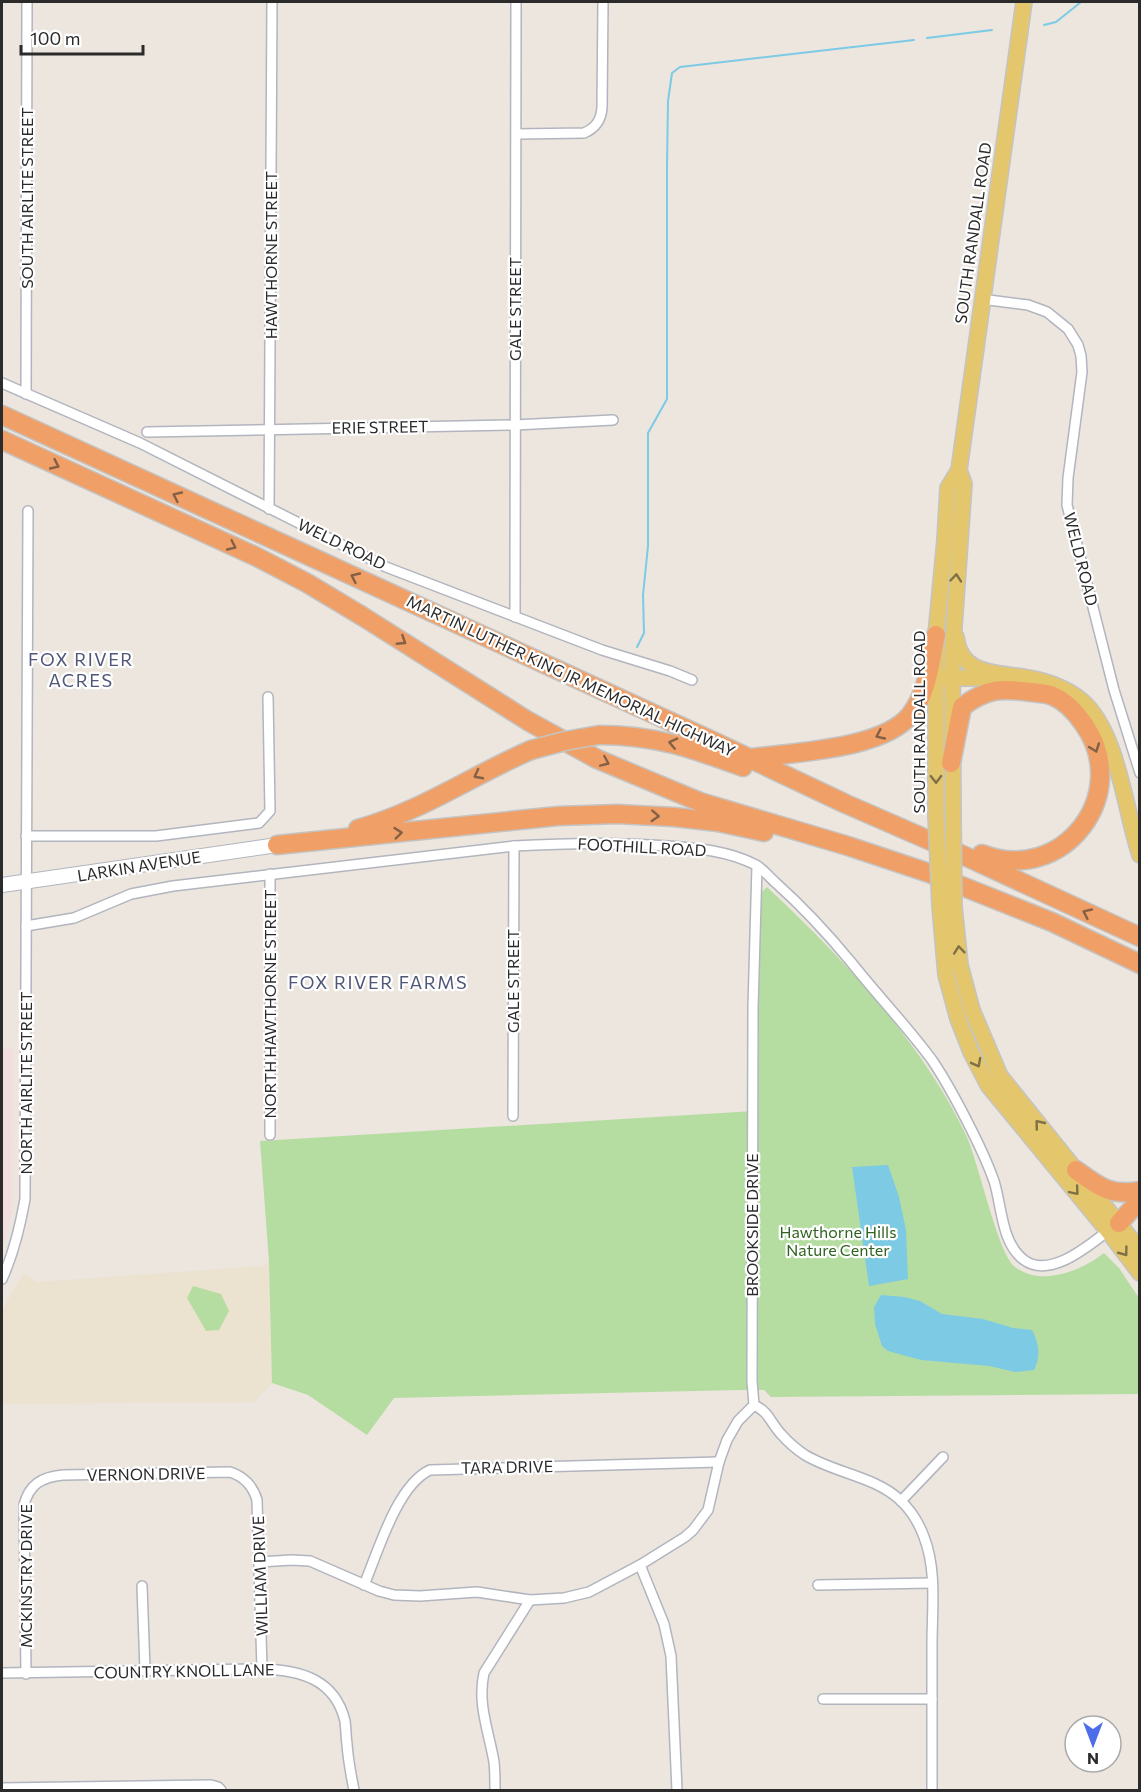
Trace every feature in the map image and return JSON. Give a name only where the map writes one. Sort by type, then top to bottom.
[{"type":"highway","name":"MARTIN LUTHER KING JR MEMORIAL HIGHWAY","points":[[2,415],[1140,938]]},
{"type":"highway","points":[[2,440],[257,557],[362,616],[528,721],[597,759],[700,802],[848,846],[929,873],[1052,922],[1140,964]]},
{"type":"highway","points":[[753,758],[865,742],[894,729],[910,716],[924,689],[936,635]]},
{"type":"highway","points":[[717,743],[985,856],[1015,861],[1025,861],[1047,855],[1069,842],[1088,822],[1096,802],[1101,776],[1098,755],[1089,731],[1074,711],[1053,696],[1014,690],[978,695],[962,707],[951,763]]},
{"type":"highway","points":[[277,845],[341,834],[389,819],[531,750],[599,735],[646,737],[688,747],[846,804]]},
{"type":"highway","points":[[277,845],[558,816],[617,814],[718,822],[929,873]]},
{"type":"highway","points":[[1052,922],[1076,942],[1140,977]]},
{"type":"highway","points":[[1076,1170],[1097,1186],[1111,1192],[1123,1194],[1140,1191]]},
{"type":"highway","points":[[1114,1227],[1140,1200]]},
{"type":"main road","name":"SOUTH RANDALL ROAD","points":[[947,907],[936,815],[935,678],[936,635],[948,488],[959,470],[1024,2]]},
{"type":"main road","name":"SOUTH RANDALL ROAD","points":[[947,907],[953,816],[951,763],[953,617],[964,484],[959,470]]},
{"type":"main road","points":[[953,617],[957,650],[978,669],[994,674],[1026,677],[1062,689],[1082,701],[1097,718],[1109,743],[1140,855]]},
{"type":"main road","points":[[935,678],[1026,677]]},
{"type":"main road","name":"LARKIN AVENUE","points":[[2,885],[277,845]]},
{"type":"main road","points":[[947,907],[972,1010],[1000,1076],[1076,1170],[1114,1227],[1140,1273]]},
{"type":"main road","points":[[947,907],[946,975],[958,1019],[988,1085],[1114,1227],[1140,1250]]},
{"type":"main road","points":[[1114,1227],[1140,1209]]},
{"type":"street","name":"SOUTH AIRLITE STREET","points":[[26,394],[27,2]]},
{"type":"street","name":"HAWTHORNE STREET","points":[[269,509],[272,2]]},
{"type":"street","name":"GALE STREET","points":[[515,617],[516,2]]},
{"type":"street","points":[[517,134],[584,133],[591,130],[599,121],[602,108],[603,2]]},
{"type":"street","name":"WELD ROAD","points":[[981,299],[1028,305],[1047,312],[1068,329],[1080,351],[1082,372],[1068,478],[1067,505],[1114,690],[1140,773]]},
{"type":"street","name":"WELD ROAD","points":[[2,383],[140,443],[386,567],[602,650],[692,680]]},
{"type":"street","name":"ERIE STREET","points":[[147,432],[613,420]]},
{"type":"street","points":[[26,883],[28,511]]},
{"type":"street","points":[[26,836],[156,836],[259,823],[270,811],[268,697]]},
{"type":"street","name":"FOOTHILL ROAD","points":[[26,926],[74,918],[131,894],[173,886],[514,846],[589,843],[676,847],[716,852],[757,866],[816,920],[933,1062],[985,1160],[1007,1234],[1019,1256],[1028,1263],[1037,1265],[1058,1263],[1072,1257],[1114,1227]]},
{"type":"street","name":"GALE STREET","points":[[513,1116],[514,846]]},
{"type":"street","name":"BROOKSIDE DRIVE","points":[[754,1405],[752,1381],[752,1111],[757,866]]},
{"type":"street","name":"NORTH HAWTHORNE STREET","points":[[270,874],[270,1135]]},
{"type":"street","name":"NORTH AIRLITE STREET","points":[[2,1279],[13,1252],[25,1199],[26,883]]},
{"type":"street","points":[[260,1562],[310,1561],[394,1595],[420,1596],[477,1592],[530,1600],[564,1598],[589,1592],[640,1565],[693,1530],[708,1510],[719,1462],[727,1440],[738,1420],[754,1405],[765,1410],[790,1445],[823,1464],[873,1483],[901,1501],[915,1518],[924,1537],[932,1583],[932,1791]]},
{"type":"street","points":[[901,1501],[943,1457]]},
{"type":"street","name":"TARA DRIVE","points":[[364,1584],[403,1497],[415,1479],[430,1470],[719,1462]]},
{"type":"street","name":"VERNON DRIVE","points":[[38,1482],[49,1477],[63,1475],[230,1472],[240,1476],[250,1486]]},
{"type":"street","name":"MCKINSTRY DRIVE","points":[[26,1674],[23,1516],[28,1491],[38,1482]]},
{"type":"street","name":"WILLIAM DRIVE","points":[[250,1486],[257,1500],[262,1668]]},
{"type":"street","points":[[640,1565],[664,1624],[671,1656],[677,1791]]},
{"type":"street","points":[[818,1585],[932,1583]]},
{"type":"street","points":[[142,1586],[145,1670]]},
{"type":"street","points":[[495,1791],[494,1764],[483,1715],[481,1686],[484,1673],[530,1600]]},
{"type":"street","name":"COUNTRY KNOLL LANE","points":[[2,1673],[262,1668],[302,1673],[328,1690],[336,1700],[344,1719],[354,1791]]},
{"type":"street","points":[[822,1699],[932,1699]]},
{"type":"street","points":[[2,1788],[190,1788],[216,1785],[221,1791]]},
{"type":"shaded area","points":[[2,1049],[13,1049],[12,1212],[2,1252]]},
{"type":"shaded area","points":[[269,1262],[272,1383],[254,1402],[2,1404],[2,1311],[23,1273],[37,1282],[262,1266]]},
{"type":"green space","name":"Hawthorne Hills Nature Center","points":[[767,887],[851,971],[878,1002],[926,1066],[948,1100],[966,1135],[995,1226],[1009,1259],[1015,1267],[1037,1276],[1049,1276],[1073,1271],[1104,1253],[1119,1268],[1139,1298],[1139,1394],[771,1397],[764,1390],[739,1390],[394,1398],[367,1435],[308,1395],[272,1383],[269,1262],[260,1141],[754,1111],[761,893]]},
{"type":"green space","points":[[193,1286],[221,1294],[229,1311],[219,1330],[206,1331],[187,1298]]},
{"type":"water","points":[[888,1165],[899,1197],[906,1230],[908,1279],[869,1286],[852,1167]]},
{"type":"water","points":[[881,1295],[920,1301],[942,1314],[983,1319],[1013,1328],[1032,1330],[1038,1350],[1038,1360],[1034,1370],[1015,1372],[989,1366],[921,1360],[888,1351],[882,1346],[875,1324],[874,1307]]},
{"type":"waterway","points":[[1044,25],[1056,22],[1081,2]]},
{"type":"waterway","points":[[927,38],[992,30]]},
{"type":"waterway","points":[[637,647],[644,633],[643,595],[648,546],[648,433],[667,399],[668,101],[672,73],[680,67],[914,40]]},
{"type":"district","name":"FOX RIVER ACRES","points":[[81,670]]},
{"type":"district","name":"FOX RIVER FARMS","points":[[378,983]]}]
